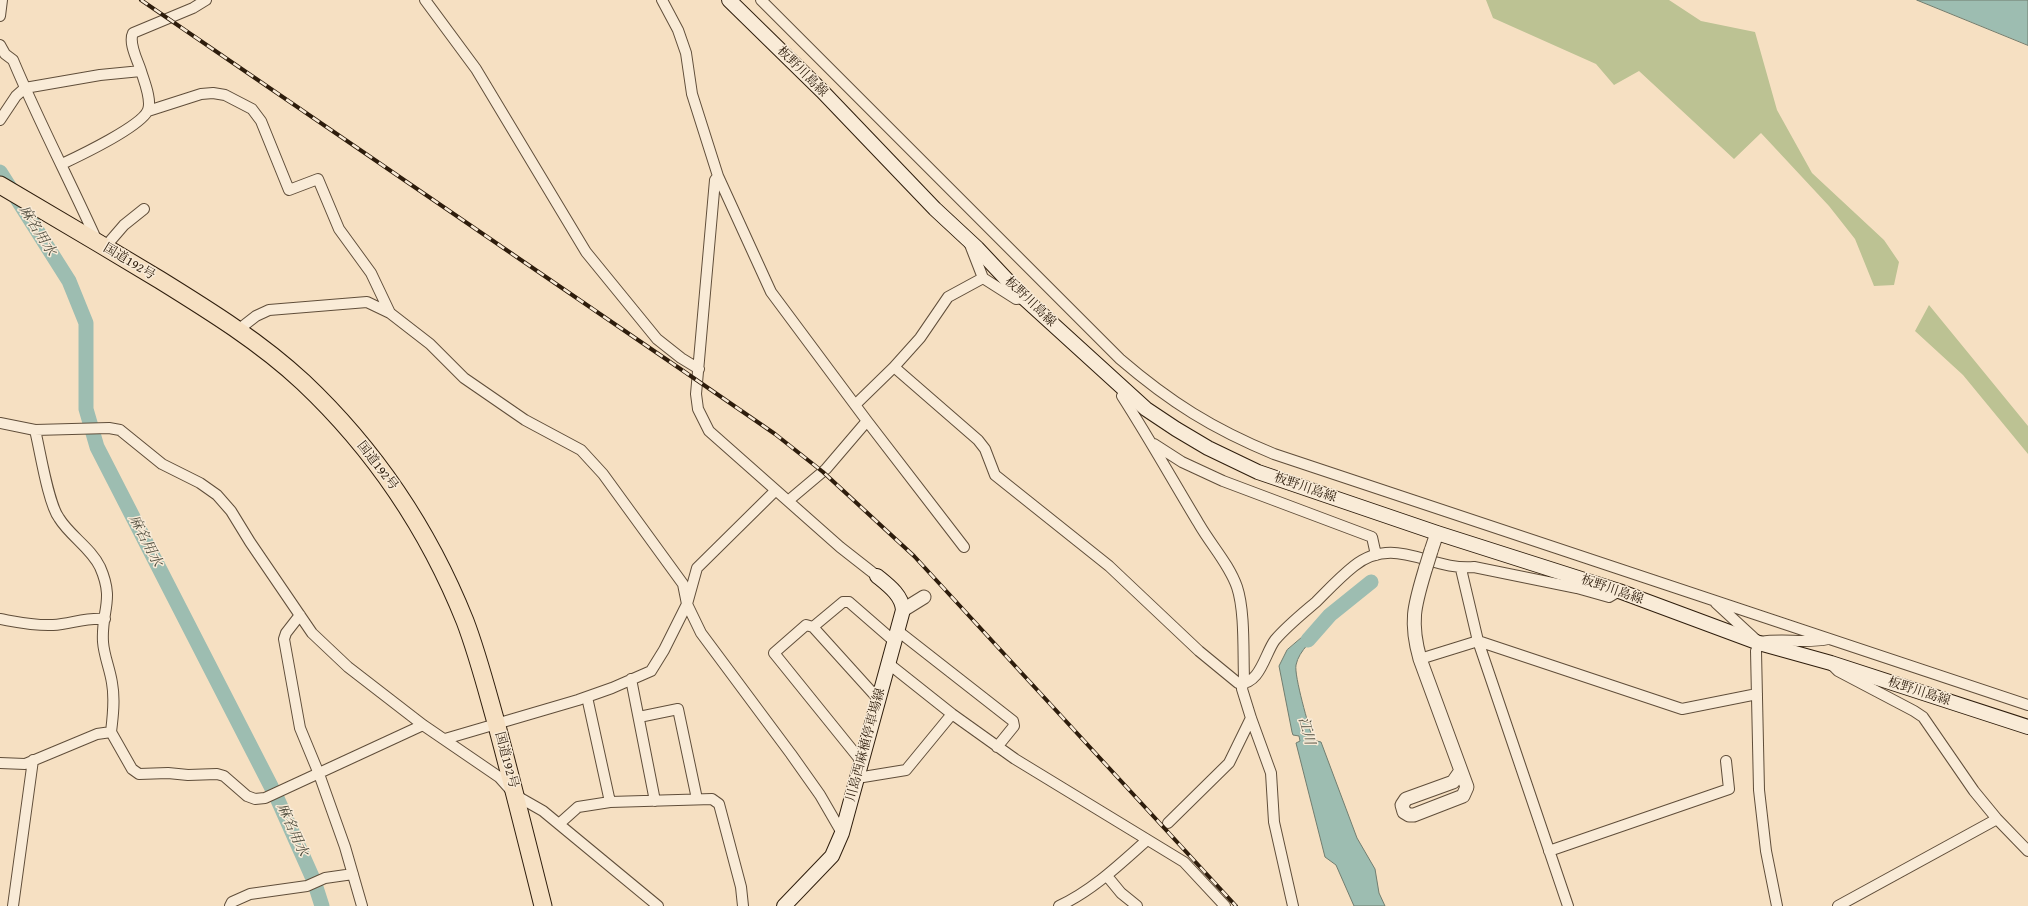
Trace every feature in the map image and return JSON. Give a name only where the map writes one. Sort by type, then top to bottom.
[{"type":"highway","name":"国道192号","points":[[0,184],[102,245],[238,330],[303,382],[337,417],[390,482],[414,518],[438,562],[466,622],[477,655],[516,795],[544,906]]},
{"type":"main road","name":"板野川島線","points":[[729,0],[822,91],[935,209],[969,240],[1024,298],[1125,391],[1176,429],[1227,458],[1258,472],[1437,533],[1619,591],[1759,643],[2028,727]]},
{"type":"main road","points":[[876,576],[891,588],[903,603],[904,610]]},
{"type":"main road","name":"川島西麻植停車場線","points":[[784,906],[832,856],[842,833],[904,610]]},
{"type":"street","points":[[0,16],[2,0]]},
{"type":"street","points":[[148,111],[149,103],[131,37],[133,34],[193,8],[206,0]]},
{"type":"street","points":[[426,0],[476,69],[586,252],[657,339],[681,358],[699,369]]},
{"type":"street","points":[[662,0],[678,30],[686,53],[693,101],[718,176],[771,292],[867,421],[964,547]]},
{"type":"street","points":[[761,0],[1120,359],[1144,380],[1204,422],[1240,440],[1274,454],[2028,705]]},
{"type":"street","points":[[0,45],[5,54],[13,60],[38,118],[102,245],[144,209]]},
{"type":"street","points":[[0,120],[16,96],[25,88],[100,75],[141,71]]},
{"type":"street","points":[[62,164],[110,140],[141,119],[148,111],[201,94],[213,93],[225,95],[252,109],[261,121],[289,190],[318,179],[339,230],[371,273],[390,313]]},
{"type":"street","points":[[718,176],[715,180],[696,400],[702,417],[709,432],[840,547],[876,576]]},
{"type":"street","points":[[969,240],[983,278],[1016,299],[1024,298]]},
{"type":"street","points":[[855,405],[894,367],[920,338],[948,297],[983,278]]},
{"type":"street","points":[[238,330],[256,316],[269,310],[367,302],[390,313],[430,344],[464,378],[525,420],[581,450],[612,486],[682,584],[687,604],[701,633],[820,795],[842,833]]},
{"type":"street","points":[[894,367],[978,440],[985,449],[995,475],[1109,566],[1199,650],[1238,682],[1243,683],[1255,677],[1276,640],[1354,566],[1376,554],[1401,552],[1461,568],[1488,570],[1576,588],[1609,597],[1619,591]]},
{"type":"street","points":[[1125,391],[1122,396],[1152,443],[1200,526],[1230,572],[1237,588],[1240,606],[1242,688],[1250,718],[1271,773],[1274,822],[1293,906]]},
{"type":"street","points":[[788,501],[826,469],[867,421]]},
{"type":"street","points":[[0,424],[35,430],[77,428],[108,428],[120,430],[162,464],[217,494],[231,512],[312,633],[348,667],[424,725],[499,776],[516,795],[543,811],[658,906]]},
{"type":"street","points":[[35,430],[54,510],[99,566],[107,587],[108,601],[103,644],[113,684],[114,700],[111,732],[132,768],[138,774],[217,774],[224,776],[247,796],[255,799],[266,798],[282,792],[424,725]]},
{"type":"street","points":[[1152,443],[1182,462],[1223,481],[1372,537],[1376,554]]},
{"type":"street","points":[[445,739],[587,697],[651,671],[664,650],[687,604],[697,568],[776,491]]},
{"type":"street","points":[[1437,533],[1418,595],[1413,625],[1414,637],[1420,659],[1460,772],[1467,787],[1463,796],[1414,815],[1409,815],[1404,812],[1402,805],[1406,799],[1453,782],[1460,772]]},
{"type":"street","points":[[1461,568],[1478,641],[1568,906]]},
{"type":"street","points":[[904,610],[924,597]]},
{"type":"street","points":[[1713,601],[1759,643]]},
{"type":"street","points":[[813,627],[843,602],[849,602],[1013,721],[1014,726],[997,747]]},
{"type":"street","points":[[300,615],[286,633],[284,639],[300,728],[319,774],[353,874],[362,906]]},
{"type":"street","points":[[0,619],[28,624],[53,625],[87,618],[105,619]]},
{"type":"street","points":[[862,762],[774,654],[806,625],[813,627],[879,700]]},
{"type":"street","points":[[1759,643],[1773,640],[1816,642],[1830,639]]},
{"type":"street","points":[[1420,659],[1478,641],[1682,709],[1757,694]]},
{"type":"street","points":[[1759,643],[1756,651],[1757,766],[1760,812],[1777,906]]},
{"type":"street","points":[[889,664],[952,714],[997,747],[1039,775],[1184,862],[1225,906]]},
{"type":"street","points":[[1830,664],[1838,671],[1914,710],[1923,717],[1974,791],[1997,820],[2028,851]]},
{"type":"street","points":[[631,679],[655,801]]},
{"type":"street","points":[[587,697],[610,802]]},
{"type":"street","points":[[639,717],[678,708],[697,799]]},
{"type":"street","points":[[857,778],[906,770],[952,714]]},
{"type":"street","points":[[1168,822],[1229,763],[1250,718]]},
{"type":"street","points":[[0,763],[25,764],[98,734],[111,732]]},
{"type":"street","points":[[13,906],[33,760]]},
{"type":"street","points":[[1549,852],[1729,789],[1726,761]]},
{"type":"street","points":[[559,824],[578,807],[610,802],[712,799],[719,804],[741,887],[744,906]]},
{"type":"street","points":[[1838,906],[1997,820]]},
{"type":"street","points":[[1059,906],[1070,901],[1107,876],[1147,840]]},
{"type":"street","points":[[230,906],[232,902],[250,894],[307,886],[325,878],[353,874]]},
{"type":"street","points":[[1107,876],[1121,892],[1137,906]]},
{"type":"green space","points":[[1486,0],[1669,0],[1701,21],[1755,32],[1777,110],[1812,173],[1884,240],[1899,262],[1894,285],[1874,286],[1855,239],[1829,206],[1761,133],[1734,159],[1639,71],[1614,85],[1596,64],[1493,18]]},
{"type":"green space","points":[[1929,305],[2028,426],[2028,454],[1963,375],[1915,331]]},
{"type":"water","points":[[1917,0],[2028,0],[2028,45]]},
{"type":"water","points":[[1319,623],[1323,628],[1300,654],[1296,665],[1299,690],[1313,740],[1321,742],[1357,838],[1375,869],[1379,893],[1385,906],[1354,906],[1336,865],[1325,857],[1296,743],[1300,741],[1299,736],[1293,735],[1292,732],[1279,666],[1287,650]]},
{"type":"waterway","name":"麻名用水","points":[[0,172],[69,281],[86,323],[86,409],[97,447],[277,798],[314,881],[322,906]]},
{"type":"waterway","name":"江川","points":[[1308,640],[1330,615],[1371,582]]},
{"type":"railway","points":[[141,0],[775,434],[823,472],[914,556],[1236,906]]}]
